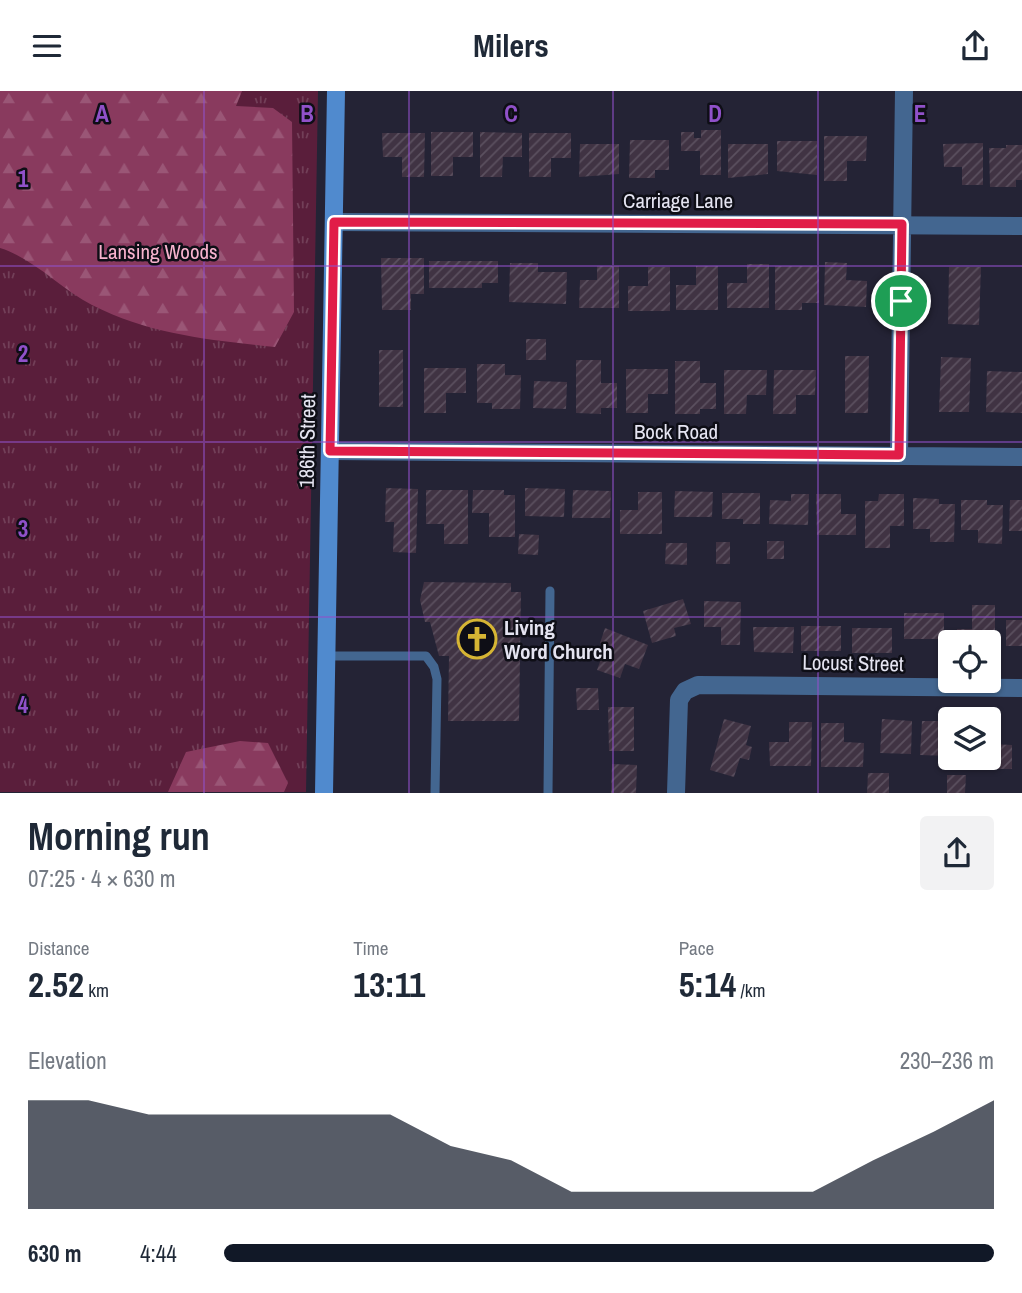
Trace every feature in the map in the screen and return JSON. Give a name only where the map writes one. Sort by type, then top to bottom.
[{"type":"street","name":"186th Street","points":[[324,793],[336,91]]},
{"type":"street","points":[[899,455],[904,91]]},
{"type":"street","name":"Carriage Lane","points":[[334,222],[1022,226]]},
{"type":"street","name":"Bock Road","points":[[330,451],[1022,457]]},
{"type":"street","name":"Locust Street","points":[[676,793],[677,714],[679,700],[685,691],[712,684],[1022,688]]},
{"type":"lane","points":[[548,793],[550,591]]},
{"type":"lane","points":[[326,656],[426,656],[434,667],[437,679],[435,793]]},
{"type":"green space","name":"Lansing Woods","points":[[0,91],[318,91],[306,792],[0,792]]},
{"type":"green space","points":[[0,91],[242,91],[236,106],[273,108],[292,122],[294,312],[275,347],[182,335],[136,323],[92,305],[24,259],[0,248]]},
{"type":"green space","points":[[240,741],[268,743],[288,783],[284,792],[168,792],[186,752]]},
{"type":"building","points":[[701,130],[721,130],[721,175],[700,175],[700,151],[681,151],[681,132],[694,132],[694,138],[701,138]]},
{"type":"building","points":[[431,132],[473,132],[473,157],[453,157],[453,176],[431,176]]},
{"type":"building","points":[[480,132],[522,133],[522,157],[503,157],[502,177],[480,177]]},
{"type":"building","points":[[382,133],[425,133],[424,177],[402,177],[402,157],[383,157]]},
{"type":"building","points":[[529,133],[571,133],[571,158],[551,158],[551,177],[529,177]]},
{"type":"building","points":[[824,136],[867,136],[866,161],[847,161],[847,181],[824,181]]},
{"type":"building","points":[[630,140],[669,140],[669,170],[655,170],[655,178],[629,178]]},
{"type":"building","points":[[777,141],[817,141],[817,175],[777,171]]},
{"type":"building","points":[[983,143],[983,185],[962,185],[962,167],[944,167],[943,144]]},
{"type":"building","points":[[580,144],[619,144],[619,174],[579,177]]},
{"type":"building","points":[[728,144],[768,144],[768,174],[728,178]]},
{"type":"building","points":[[1006,145],[1022,145],[1022,180],[1016,180],[1016,187],[990,187],[989,148],[1006,148]]},
{"type":"building","points":[[381,258],[424,258],[424,294],[411,294],[411,310],[382,310]]},
{"type":"building","points":[[429,261],[498,261],[498,283],[482,283],[482,288],[429,288]]},
{"type":"building","points":[[825,262],[847,263],[846,280],[867,281],[866,307],[824,305]]},
{"type":"building","points":[[510,263],[538,263],[538,272],[567,272],[566,304],[509,302]]},
{"type":"building","points":[[747,264],[769,264],[769,308],[727,308],[727,283],[747,283]]},
{"type":"building","points":[[597,266],[619,266],[619,308],[579,308],[580,280],[597,280]]},
{"type":"building","points":[[696,266],[718,266],[718,310],[676,310],[676,285],[696,285]]},
{"type":"building","points":[[775,266],[819,266],[819,303],[802,303],[802,310],[775,310]]},
{"type":"building","points":[[648,267],[670,267],[670,311],[628,311],[628,286],[648,286]]},
{"type":"building","points":[[949,267],[981,267],[979,325],[948,324]]},
{"type":"building","points":[[526,339],[546,339],[546,360],[526,360]]},
{"type":"building","points":[[379,350],[403,350],[403,407],[379,407]]},
{"type":"building","points":[[845,356],[869,356],[868,413],[845,413]]},
{"type":"building","points":[[941,357],[971,358],[969,412],[939,412]]},
{"type":"building","points":[[576,360],[601,360],[601,383],[617,383],[617,408],[601,408],[601,414],[576,413]]},
{"type":"building","points":[[675,361],[700,361],[700,383],[716,383],[716,409],[700,409],[700,414],[675,414]]},
{"type":"building","points":[[477,364],[505,364],[505,375],[521,375],[520,409],[492,409],[492,403],[477,403]]},
{"type":"building","points":[[424,368],[466,368],[466,393],[446,393],[446,413],[424,413]]},
{"type":"building","points":[[626,369],[668,369],[668,394],[648,394],[648,413],[626,413]]},
{"type":"building","points":[[724,370],[767,370],[766,395],[747,395],[746,414],[724,414]]},
{"type":"building","points":[[774,370],[816,370],[815,395],[796,395],[796,414],[773,414]]},
{"type":"building","points":[[987,371],[1022,372],[1022,413],[986,412]]},
{"type":"building","points":[[534,381],[567,382],[566,409],[533,408]]},
{"type":"building","points":[[386,488],[418,489],[416,553],[393,552],[394,522],[385,522]]},
{"type":"building","points":[[525,488],[565,489],[564,517],[525,516]]},
{"type":"building","points":[[426,490],[468,490],[468,544],[444,544],[444,524],[426,524]]},
{"type":"building","points":[[473,490],[504,490],[504,495],[515,495],[515,537],[489,537],[489,513],[472,513]]},
{"type":"building","points":[[573,490],[611,491],[610,518],[572,518]]},
{"type":"building","points":[[675,491],[713,492],[712,517],[674,517]]},
{"type":"building","points":[[638,492],[662,492],[662,534],[620,534],[620,510],[638,510]]},
{"type":"building","points":[[722,493],[760,493],[760,524],[743,524],[743,519],[722,519]]},
{"type":"building","points":[[791,494],[809,494],[808,525],[769,524],[770,500],[791,501]]},
{"type":"building","points":[[816,494],[841,494],[841,514],[856,514],[856,535],[817,535]]},
{"type":"building","points":[[879,494],[904,494],[904,526],[890,526],[890,548],[865,548],[865,501],[878,501]]},
{"type":"building","points":[[913,498],[939,499],[939,504],[955,504],[954,542],[930,542],[930,529],[913,529]]},
{"type":"building","points":[[961,500],[987,500],[987,505],[1003,505],[1002,544],[978,543],[978,530],[961,530]]},
{"type":"building","points":[[1010,500],[1022,500],[1022,531],[1009,531]]},
{"type":"building","points":[[519,534],[539,535],[538,555],[518,554]]},
{"type":"building","points":[[767,541],[784,541],[784,559],[767,559]]},
{"type":"building","points":[[716,542],[730,542],[730,564],[716,564]]},
{"type":"building","points":[[666,543],[687,543],[687,565],[665,564]]},
{"type":"building","name":"Living Word Church","points":[[424,582],[511,583],[511,592],[521,592],[519,721],[448,721],[449,656],[439,656],[430,622],[425,622],[420,600]]},
{"type":"building","points":[[683,599],[691,624],[674,628],[676,636],[652,643],[643,611]]},
{"type":"building","points":[[704,601],[741,602],[740,645],[721,645],[721,627],[704,627]]},
{"type":"building","points":[[972,605],[995,605],[995,630],[957,630],[972,629]]},
{"type":"building","points":[[904,613],[944,613],[944,630],[938,630],[938,639],[904,639]]},
{"type":"building","points":[[1006,620],[1022,620],[1022,646],[1006,646]]},
{"type":"building","points":[[801,626],[841,626],[841,651],[801,651]]},
{"type":"building","points":[[753,627],[794,627],[793,653],[754,652]]},
{"type":"building","points":[[605,628],[648,645],[639,669],[625,664],[620,678],[597,670],[606,645],[600,643]]},
{"type":"building","points":[[852,628],[892,628],[892,653],[852,653]]},
{"type":"building","points":[[576,688],[598,688],[599,710],[577,710]]},
{"type":"building","points":[[608,707],[634,707],[634,751],[609,751]]},
{"type":"building","points":[[724,719],[751,726],[746,745],[752,747],[749,760],[740,758],[734,777],[710,770]]},
{"type":"building","points":[[882,719],[912,721],[911,754],[880,753]]},
{"type":"building","points":[[922,721],[938,721],[938,756],[920,755]]},
{"type":"building","points":[[789,722],[812,722],[811,766],[770,766],[769,742],[789,742]]},
{"type":"building","points":[[821,723],[844,723],[844,742],[864,743],[863,767],[821,767]]},
{"type":"building","points":[[1001,744],[1012,745],[1012,769],[1001,769]]},
{"type":"building","points":[[612,764],[637,765],[636,793],[611,793]]},
{"type":"building","points":[[868,773],[889,773],[889,793],[867,793]]},
{"type":"building","points":[[947,775],[966,775],[965,793],[947,793]]},
{"type":"place","name":"Living Word Church","points":[[477,639]]},
{"type":"route","points":[[334,222],[902,224],[901,301],[899,455],[330,451],[334,222]]}]
